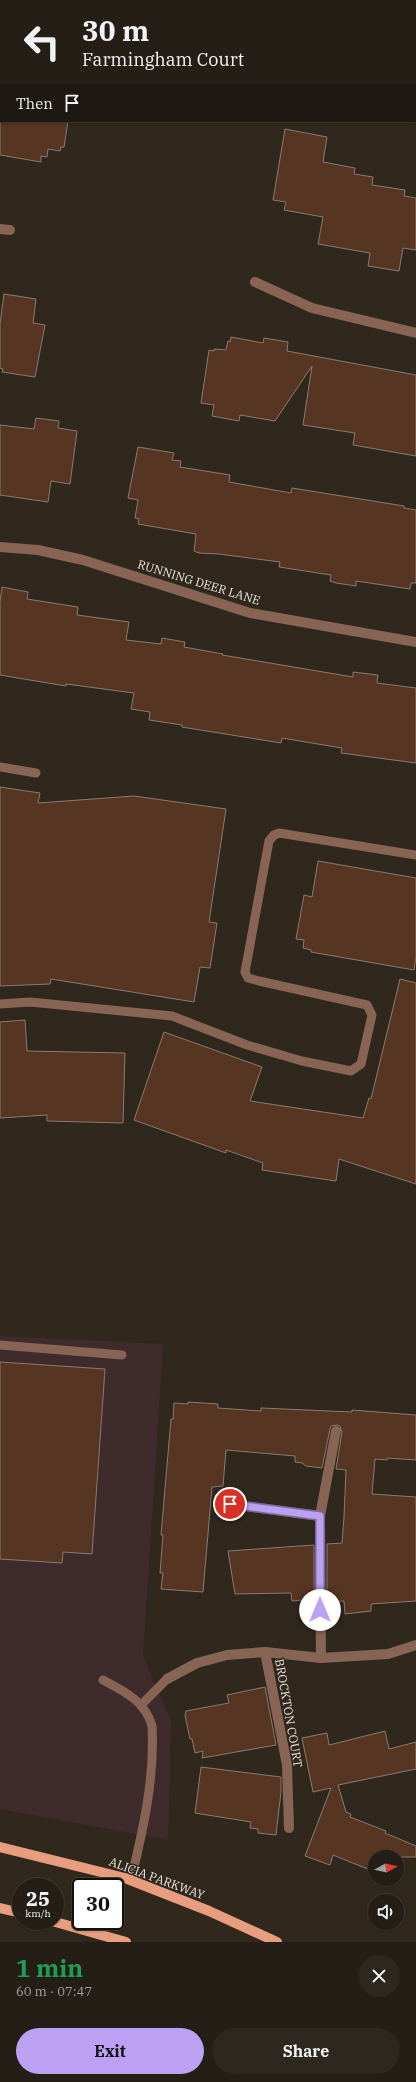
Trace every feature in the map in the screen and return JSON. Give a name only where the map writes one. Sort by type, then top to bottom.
[{"type":"main road","name":"ALICIA PARKWAY","points":[[0,1847],[131,1880],[209,1911],[277,1942]]},
{"type":"main road","points":[[0,1908],[12,1911]]},
{"type":"main road","points":[[64,1924],[126,1942]]},
{"type":"street","points":[[0,229],[10,230]]},
{"type":"street","points":[[255,282],[312,308],[416,333]]},
{"type":"street","name":"RUNNING DEER LANE","points":[[0,547],[38,550],[83,560],[250,613],[416,642]]},
{"type":"street","points":[[320,1658],[320,1516],[336,1431]]},
{"type":"street","points":[[230,1504],[320,1516]]},
{"type":"street","points":[[167,1679],[197,1663],[227,1655],[265,1652],[320,1658],[388,1654],[416,1645]]},
{"type":"street","name":"BROCKTON COURT","points":[[265,1652],[287,1765],[289,1828]]},
{"type":"lane","points":[[0,767],[36,773]]},
{"type":"lane","points":[[0,1004],[30,1002],[172,1016],[247,1045],[302,1061],[351,1071],[361,1064],[372,1015],[367,1005],[259,981],[248,978],[245,972],[269,841],[279,832],[416,855]]},
{"type":"lane","points":[[0,1345],[122,1355]]},
{"type":"lane","points":[[141,1705],[167,1679]]},
{"type":"lane","points":[[103,1680],[134,1696],[150,1716],[153,1739],[148,1795],[143,1831],[131,1880]]},
{"type":"shaded area","points":[[0,1336],[163,1344],[143,1656],[171,1721],[168,1840],[0,1809]]},
{"type":"building","points":[[0,122],[68,122],[64,147],[61,147],[60,151],[48,149],[47,157],[41,156],[41,162],[0,155]]},
{"type":"building","points":[[285,129],[327,137],[323,162],[355,168],[354,174],[373,177],[372,185],[405,190],[404,196],[416,198],[416,250],[403,248],[399,271],[368,266],[370,253],[318,244],[323,217],[284,210],[286,202],[273,200]]},
{"type":"building","points":[[4,294],[36,299],[33,323],[45,325],[35,377],[2,372],[3,369],[0,368],[0,324]]},
{"type":"building","points":[[231,337],[263,343],[264,338],[288,342],[287,351],[416,375],[416,456],[353,445],[355,433],[303,425],[312,366],[275,421],[240,415],[239,421],[212,416],[214,405],[201,403],[209,350],[226,350],[228,341],[230,342]]},
{"type":"building","points":[[36,418],[59,421],[58,428],[77,431],[70,484],[51,481],[48,502],[0,495],[0,425],[34,429]]},
{"type":"building","points":[[138,447],[174,453],[172,460],[181,461],[180,467],[230,475],[229,482],[291,493],[292,488],[404,506],[404,508],[416,510],[416,583],[411,583],[410,589],[356,581],[356,586],[336,583],[330,581],[331,575],[279,567],[280,562],[219,554],[199,553],[194,551],[196,534],[138,524],[139,519],[135,518],[138,500],[128,498]]},
{"type":"building","points":[[2,587],[28,592],[27,599],[78,607],[77,615],[129,622],[126,640],[161,644],[162,638],[185,642],[184,647],[223,654],[222,655],[353,677],[353,672],[378,675],[377,683],[416,688],[416,763],[341,753],[342,748],[282,738],[281,743],[182,727],[182,725],[149,720],[150,712],[131,709],[134,693],[66,684],[66,686],[0,675],[0,602]]},
{"type":"building","points":[[0,787],[40,793],[38,803],[134,796],[226,809],[209,922],[217,923],[210,968],[200,967],[194,1002],[51,979],[50,984],[0,986]]},
{"type":"building","points":[[318,861],[416,878],[416,957],[414,970],[311,952],[311,950],[303,948],[304,940],[296,939],[304,895],[312,897]]},
{"type":"building","points":[[400,979],[416,983],[416,1184],[339,1159],[336,1181],[262,1170],[263,1163],[226,1150],[226,1153],[134,1120],[164,1032],[262,1067],[250,1101],[363,1118],[369,1098],[371,1099]]},
{"type":"building","points":[[25,1020],[27,1051],[125,1053],[123,1123],[47,1121],[47,1115],[0,1118],[0,1022]]},
{"type":"building","points":[[0,1362],[105,1369],[92,1554],[63,1552],[62,1563],[0,1559]]},
{"type":"building","points":[[188,1402],[218,1404],[218,1408],[261,1411],[261,1408],[352,1412],[352,1410],[416,1415],[416,1460],[387,1458],[387,1460],[375,1459],[372,1494],[416,1497],[416,1601],[371,1604],[371,1611],[345,1614],[344,1601],[327,1602],[327,1544],[342,1543],[344,1517],[346,1470],[336,1469],[342,1432],[340,1426],[337,1425],[331,1426],[322,1468],[306,1466],[302,1463],[295,1462],[295,1456],[226,1450],[223,1486],[212,1487],[203,1592],[161,1589],[163,1573],[160,1573],[163,1535],[161,1535],[171,1419],[173,1419],[174,1403],[188,1404]]},
{"type":"building","points":[[314,1545],[314,1603],[302,1603],[302,1600],[292,1601],[291,1593],[235,1594],[228,1551]]},
{"type":"building","points":[[265,1687],[276,1745],[202,1758],[203,1751],[195,1753],[192,1739],[190,1739],[185,1715],[186,1711],[229,1703],[227,1695]]},
{"type":"building","points":[[385,1731],[389,1749],[416,1742],[416,1769],[338,1785],[346,1812],[351,1814],[350,1817],[386,1831],[385,1833],[416,1846],[416,1857],[404,1857],[404,1850],[368,1850],[368,1869],[333,1855],[330,1865],[305,1856],[331,1788],[313,1792],[302,1738],[327,1733],[329,1745]]},
{"type":"building","points":[[201,1767],[281,1777],[281,1792],[276,1835],[258,1833],[258,1829],[250,1828],[251,1822],[195,1813]]},
{"type":"route","points":[[230,1504],[320,1516],[320,1610]]}]
